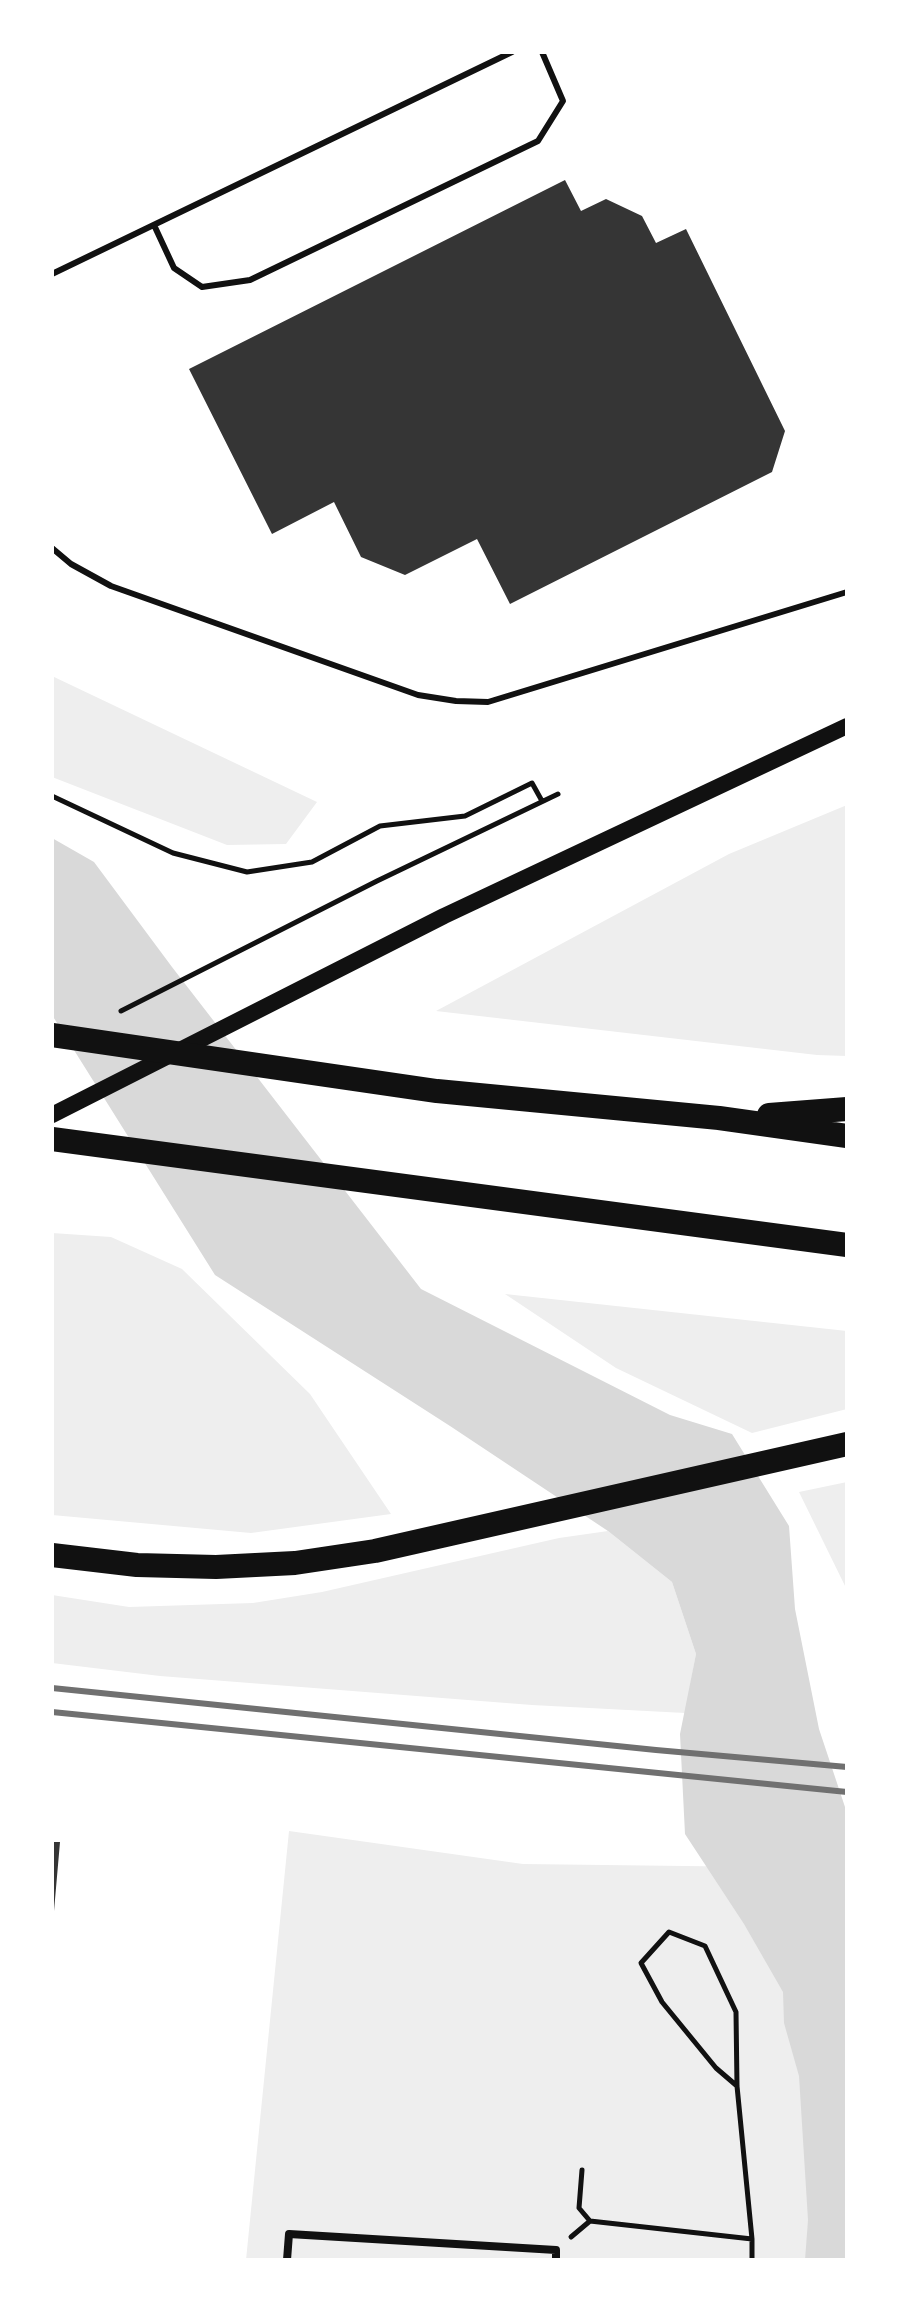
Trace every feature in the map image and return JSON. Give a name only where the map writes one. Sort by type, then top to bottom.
[{"type":"highway","points":[[52,1035],[437,1091],[719,1118],[847,1136]]},
{"type":"highway","points":[[719,1118],[847,1109]]},
{"type":"highway","points":[[52,1139],[847,1245]]},
{"type":"highway","points":[[52,1555],[137,1565],[216,1567],[295,1563],[375,1551],[847,1444]]},
{"type":"main road","points":[[52,1115],[444,916],[847,726]]},
{"type":"street","points":[[287,2260],[289,2234],[556,2255]]},
{"type":"lane","points":[[52,274],[512,52]]},
{"type":"lane","points":[[154,225],[174,268],[202,287],[250,280],[538,141],[563,101],[542,52]]},
{"type":"lane","points":[[52,548],[71,564],[111,586],[418,695],[456,701],[488,702],[847,592]]},
{"type":"path","points":[[52,796],[173,853],[247,872],[312,862],[380,826],[465,816],[532,783],[542,801]]},
{"type":"path","points":[[108,1018],[377,881],[558,794]]},
{"type":"path","points":[[737,2086],[716,2068],[662,2002],[641,1963],[669,1932],[705,1946],[736,2012],[737,2086],[752,2260]]},
{"type":"path","points":[[582,2170],[579,2208],[590,2221],[752,2239]]},
{"type":"path","points":[[556,2255],[590,2221]]},
{"type":"shaded area","points":[[52,676],[317,802],[286,844],[227,845],[52,777]]},
{"type":"shaded area","points":[[847,805],[847,1056],[436,1011],[729,854]]},
{"type":"shaded area","points":[[52,838],[94,862],[421,1289],[670,1415],[732,1434],[789,1526],[795,1609],[819,1729],[847,1813],[847,2260],[805,2260],[808,2220],[799,2076],[784,2023],[783,1992],[744,1924],[685,1834],[680,1734],[696,1654],[672,1582],[608,1531],[215,1275],[52,1015]]},
{"type":"shaded area","points":[[52,1233],[111,1237],[182,1269],[310,1394],[391,1514],[251,1533],[52,1515]]},
{"type":"shaded area","points":[[505,1294],[847,1331],[847,1409],[752,1433],[616,1368]]},
{"type":"shaded area","points":[[847,1482],[847,1590],[799,1492]]},
{"type":"shaded area","points":[[608,1531],[672,1582],[696,1654],[685,1713],[532,1705],[160,1676],[52,1663],[52,1595],[129,1607],[253,1603],[322,1592],[559,1538]]},
{"type":"shaded area","points":[[289,1831],[523,1864],[847,1868],[847,2260],[246,2260]]},
{"type":"building","points":[[565,180],[581,211],[606,199],[642,216],[656,243],[686,229],[785,431],[772,472],[510,604],[477,539],[405,575],[361,557],[334,502],[272,534],[189,369]]},
{"type":"building","points":[[52,1842],[60,1842],[54,1911],[52,1911]]},
{"type":"railway","points":[[52,1688],[847,1767]]},
{"type":"railway","points":[[52,1712],[847,1792]]}]
